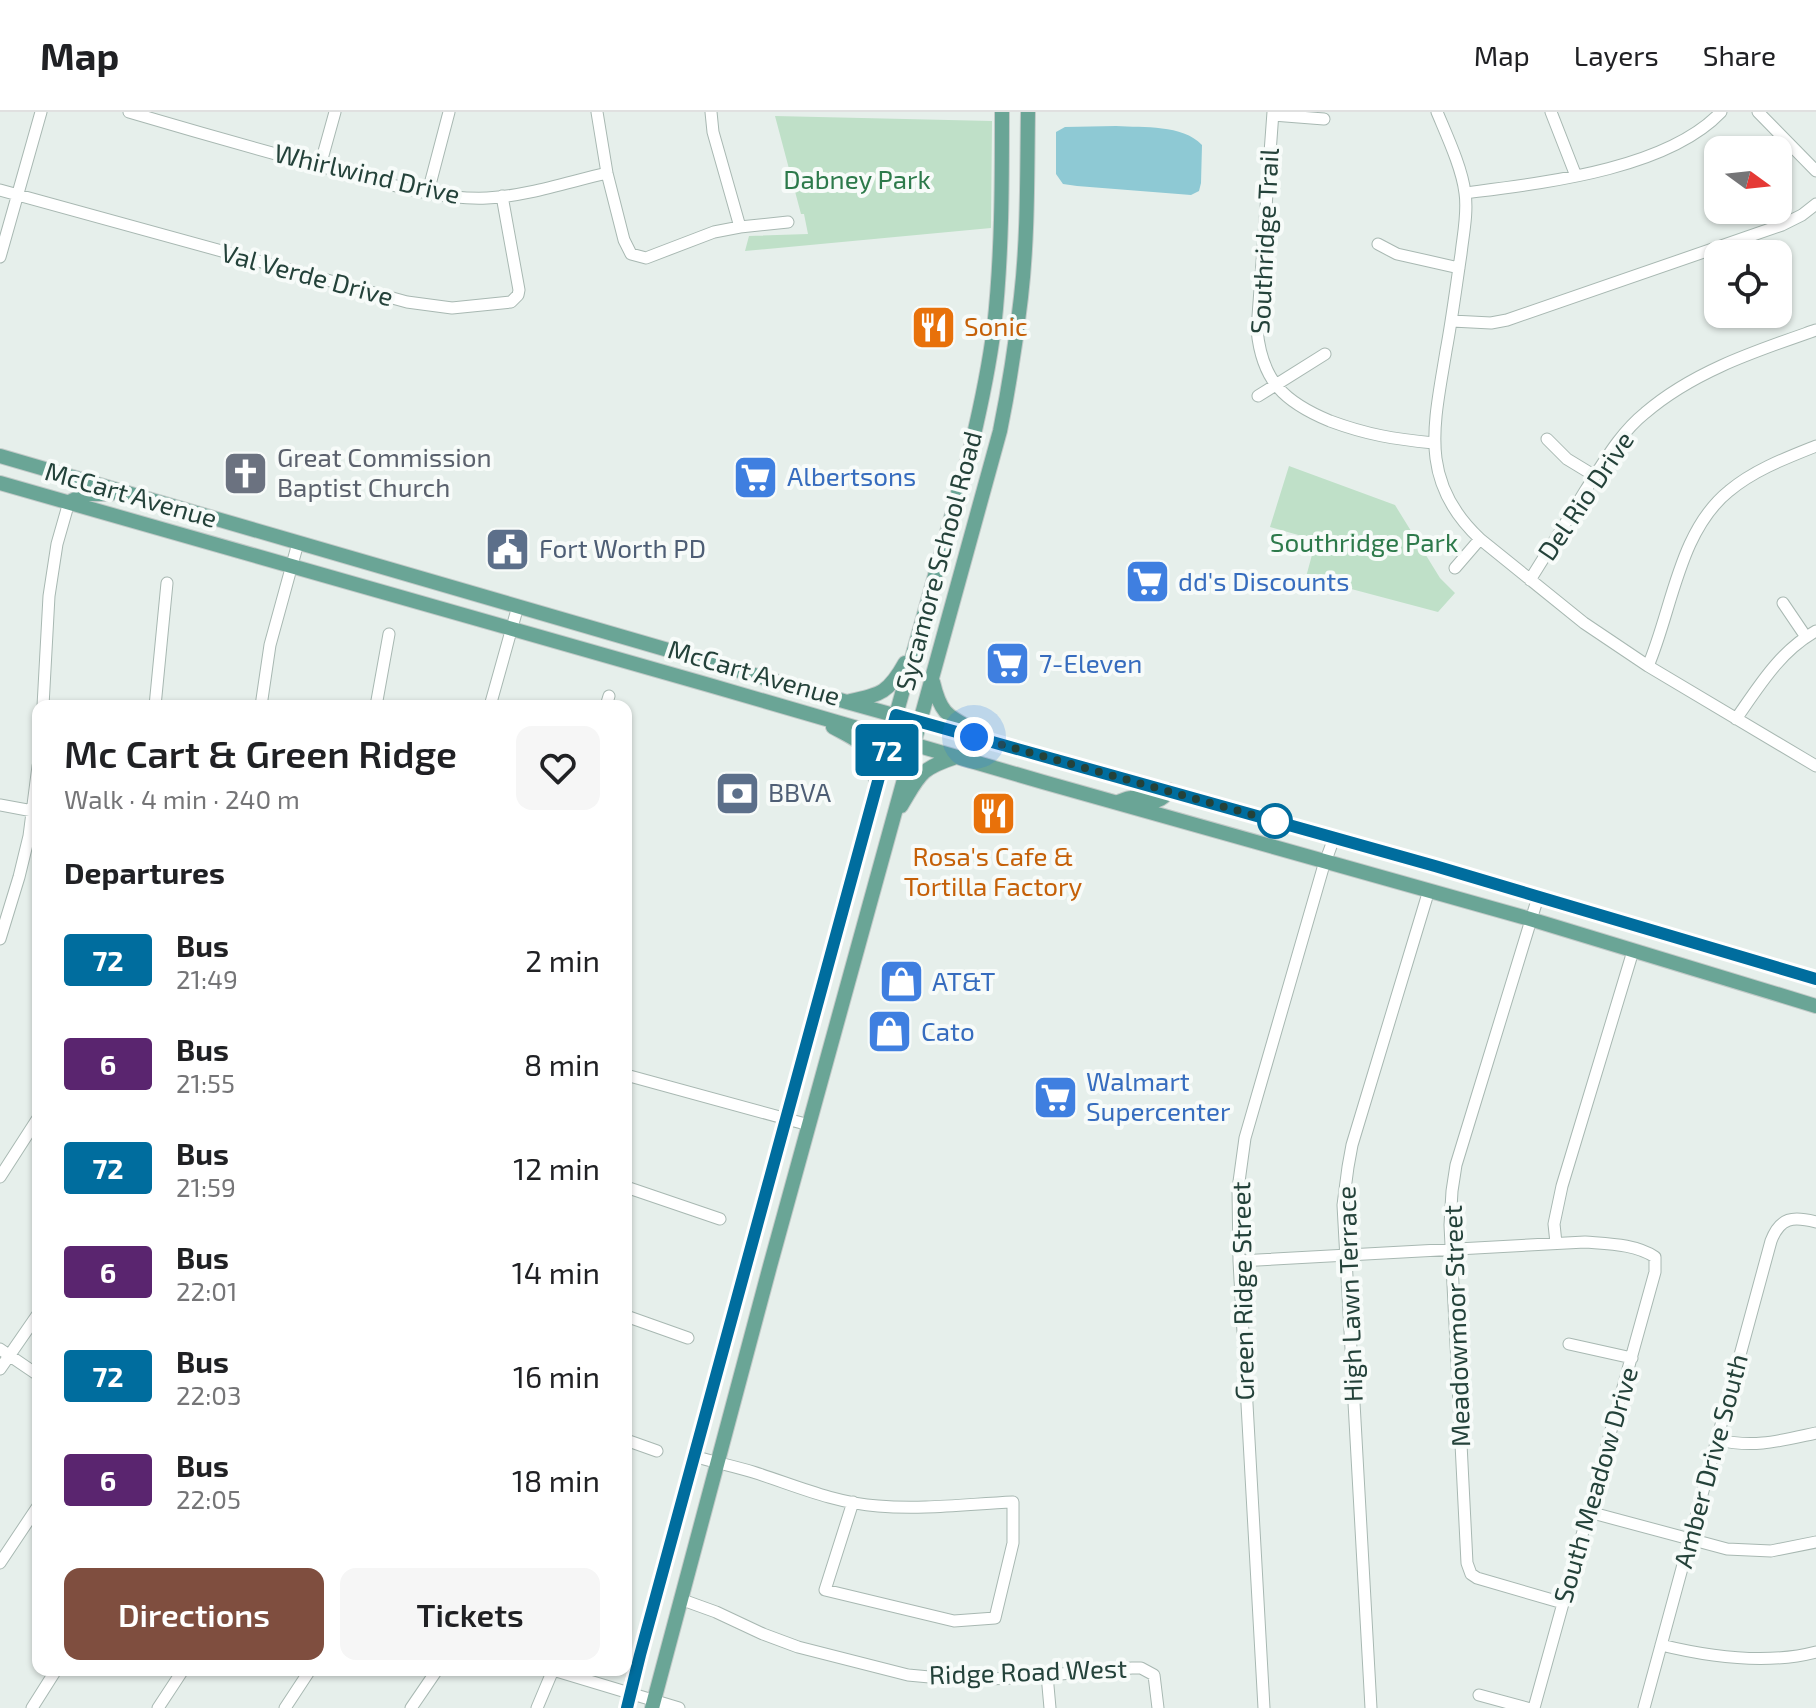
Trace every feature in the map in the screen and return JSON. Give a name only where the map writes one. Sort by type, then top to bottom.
[{"type":"main road","name":"Sycamore School Road","points":[[627,1708],[980,408],[997,294],[1002,112]]},
{"type":"main road","name":"Sycamore School Road","points":[[653,1704],[1007,399],[1022,296],[1028,112]]},
{"type":"main road","points":[[997,294],[1022,296]]},
{"type":"main road","name":"McCart Avenue","points":[[0,456],[847,702],[1169,790],[1816,979]]},
{"type":"main road","points":[[58,473],[69,502],[86,494],[130,494]]},
{"type":"main road","name":"McCart Avenue","points":[[0,483],[1326,860],[1816,1006]]},
{"type":"main road","points":[[948,533],[970,540]]},
{"type":"main road","points":[[847,702],[885,690],[895,681],[917,642]]},
{"type":"main road","points":[[709,685],[715,663]]},
{"type":"main road","points":[[933,679],[937,700],[947,715],[995,743]]},
{"type":"main road","points":[[804,712],[863,743],[874,765],[877,786]]},
{"type":"main road","points":[[892,820],[918,777],[935,764],[956,757]]},
{"type":"main road","points":[[1117,803],[1134,797],[1158,800],[1164,798],[1169,790]]},
{"type":"main road","points":[[1161,814],[1163,806],[1169,804],[1195,807],[1207,802]]},
{"type":"main road","points":[[832,948],[857,954]]},
{"type":"main road","points":[[746,1264],[769,1270]]},
{"type":"street","points":[[0,257],[41,112]]},
{"type":"street","name":"Whirlwind Drive","points":[[129,112],[320,166],[428,192],[468,198],[502,196],[607,173]]},
{"type":"street","points":[[320,166],[335,112]]},
{"type":"street","points":[[428,192],[449,112]]},
{"type":"street","points":[[597,112],[607,173],[624,240],[635,256],[646,258],[714,232],[788,222]]},
{"type":"street","points":[[711,112],[713,132],[740,227]]},
{"type":"street","points":[[1437,112],[1465,193],[1465,225],[1434,426],[1436,464],[1449,500],[1468,528],[1480,539],[1584,623],[1648,666],[1816,766]]},
{"type":"street","points":[[1551,112],[1576,176]]},
{"type":"street","points":[[1465,193],[1576,176],[1635,160],[1684,141],[1721,112]]},
{"type":"street","points":[[1758,112],[1816,171]]},
{"type":"street","points":[[1273,114],[1324,119]]},
{"type":"street","name":"Southridge Trail","points":[[1273,114],[1257,330],[1261,356],[1270,377],[1286,397],[1302,408],[1354,430],[1394,440],[1434,443]]},
{"type":"street","name":"Val Verde Drive","points":[[0,190],[407,302],[452,308],[511,302],[518,295],[502,196]]},
{"type":"street","points":[[1452,321],[1491,323],[1507,320],[1782,225],[1816,204]]},
{"type":"street","points":[[1378,244],[1397,254],[1459,268]]},
{"type":"street","name":"Del Rio Drive","points":[[1530,580],[1617,442],[1644,413],[1698,376],[1816,330]]},
{"type":"street","points":[[1258,396],[1325,354]]},
{"type":"street","points":[[1547,439],[1567,459],[1595,476]]},
{"type":"street","points":[[1648,666],[1659,641],[1683,562],[1707,514],[1742,481],[1816,446]]},
{"type":"street","points":[[43,700],[49,596],[57,544],[69,502]]},
{"type":"street","points":[[1455,568],[1480,539]]},
{"type":"street","points":[[262,700],[270,645],[298,543]]},
{"type":"street","points":[[156,700],[167,583]]},
{"type":"street","points":[[1736,719],[1777,662],[1811,634],[1783,603]]},
{"type":"street","points":[[492,700],[518,606]]},
{"type":"street","points":[[377,700],[389,634]]},
{"type":"street","points":[[0,805],[32,811]]},
{"type":"street","points":[[0,939],[32,824]]},
{"type":"street","name":"Green Ridge Street","points":[[1264,1708],[1239,1261],[1238,1189],[1245,1138],[1334,838]]},
{"type":"street","name":"High Lawn Terrace","points":[[1371,1708],[1343,1205],[1352,1145],[1429,890]]},
{"type":"street","name":"Meadowmoor Street","points":[[1538,897],[1456,1165],[1450,1214],[1467,1563],[1471,1574],[1477,1578],[1563,1603]]},
{"type":"street","points":[[1239,1261],[1556,1243],[1554,1224],[1562,1186],[1633,951]]},
{"type":"street","points":[[632,1079],[809,1125]]},
{"type":"street","points":[[0,1177],[32,1127]]},
{"type":"street","points":[[632,1189],[720,1219]]},
{"type":"street","name":"Amber Drive South","points":[[1644,1708],[1771,1241],[1775,1231],[1787,1220],[1816,1222]]},
{"type":"street","name":"South Meadow Drive","points":[[1534,1708],[1656,1261],[1655,1257],[1642,1250],[1620,1245],[1556,1243]]},
{"type":"street","points":[[632,1318],[688,1338]]},
{"type":"street","points":[[0,1369],[5,1352],[32,1321]]},
{"type":"street","points":[[1569,1344],[1632,1358]]},
{"type":"street","points":[[5,1352],[32,1371]]},
{"type":"street","points":[[1717,1440],[1761,1444],[1816,1433]]},
{"type":"street","points":[[632,1442],[657,1451]]},
{"type":"street","points":[[694,1456],[754,1472],[793,1487],[878,1506],[1013,1502],[1013,1543],[995,1618],[954,1621],[825,1590],[853,1502]]},
{"type":"street","points":[[1589,1512],[1727,1549],[1771,1551],[1816,1542]]},
{"type":"street","points":[[0,1563],[32,1515]]},
{"type":"street","name":"Ridge Road West","points":[[680,1599],[798,1647],[908,1675],[962,1680],[1132,1668],[1149,1671],[1154,1675],[1158,1708]]},
{"type":"street","points":[[1661,1645],[1708,1655],[1752,1658],[1816,1652]]},
{"type":"street","points":[[1047,1675],[1050,1708]]},
{"type":"street","points":[[32,1708],[52,1676]]},
{"type":"street","points":[[158,1708],[179,1676]]},
{"type":"street","points":[[285,1708],[306,1676]]},
{"type":"street","points":[[411,1708],[433,1676]]},
{"type":"street","points":[[537,1708],[550,1676]]},
{"type":"street","points":[[573,1676],[631,1693],[653,1704],[679,1708]]},
{"type":"street","points":[[1479,1695],[1527,1708]]},
{"type":"green space","name":"Dabney Park","points":[[775,116],[992,121],[991,228],[745,251],[749,236],[808,234]]},
{"type":"green space","name":"Southridge Park","points":[[1289,466],[1395,505],[1440,578],[1455,593],[1438,612],[1306,577],[1316,540],[1270,527]]},
{"type":"water","points":[[1065,127],[1162,128],[1194,138],[1202,145],[1199,191],[1191,195],[1063,184],[1056,174],[1056,132]]},
{"type":"bus line","name":"72","points":[[627,1708],[896,715],[1435,866],[1816,979]]},
{"type":"place","name":"Sonic","points":[[933,327]]},
{"type":"place","name":"Great Commission Baptist Church","points":[[246,473]]},
{"type":"place","name":"Albertsons","points":[[756,477]]},
{"type":"place","name":"Fort Worth PD","points":[[508,549]]},
{"type":"place","name":"dd's Discounts","points":[[1147,582]]},
{"type":"place","name":"7-Eleven","points":[[1008,664]]},
{"type":"place","name":"BBVA","points":[[737,793]]},
{"type":"place","name":"Rosa's Cafe & Tortilla Factory","points":[[993,814]]},
{"type":"place","name":"AT&T","points":[[901,982]]},
{"type":"place","name":"Cato","points":[[890,1032]]},
{"type":"place","name":"Walmart Supercenter","points":[[1055,1097]]},
{"type":"route","points":[[974,737],[1275,821]]}]
